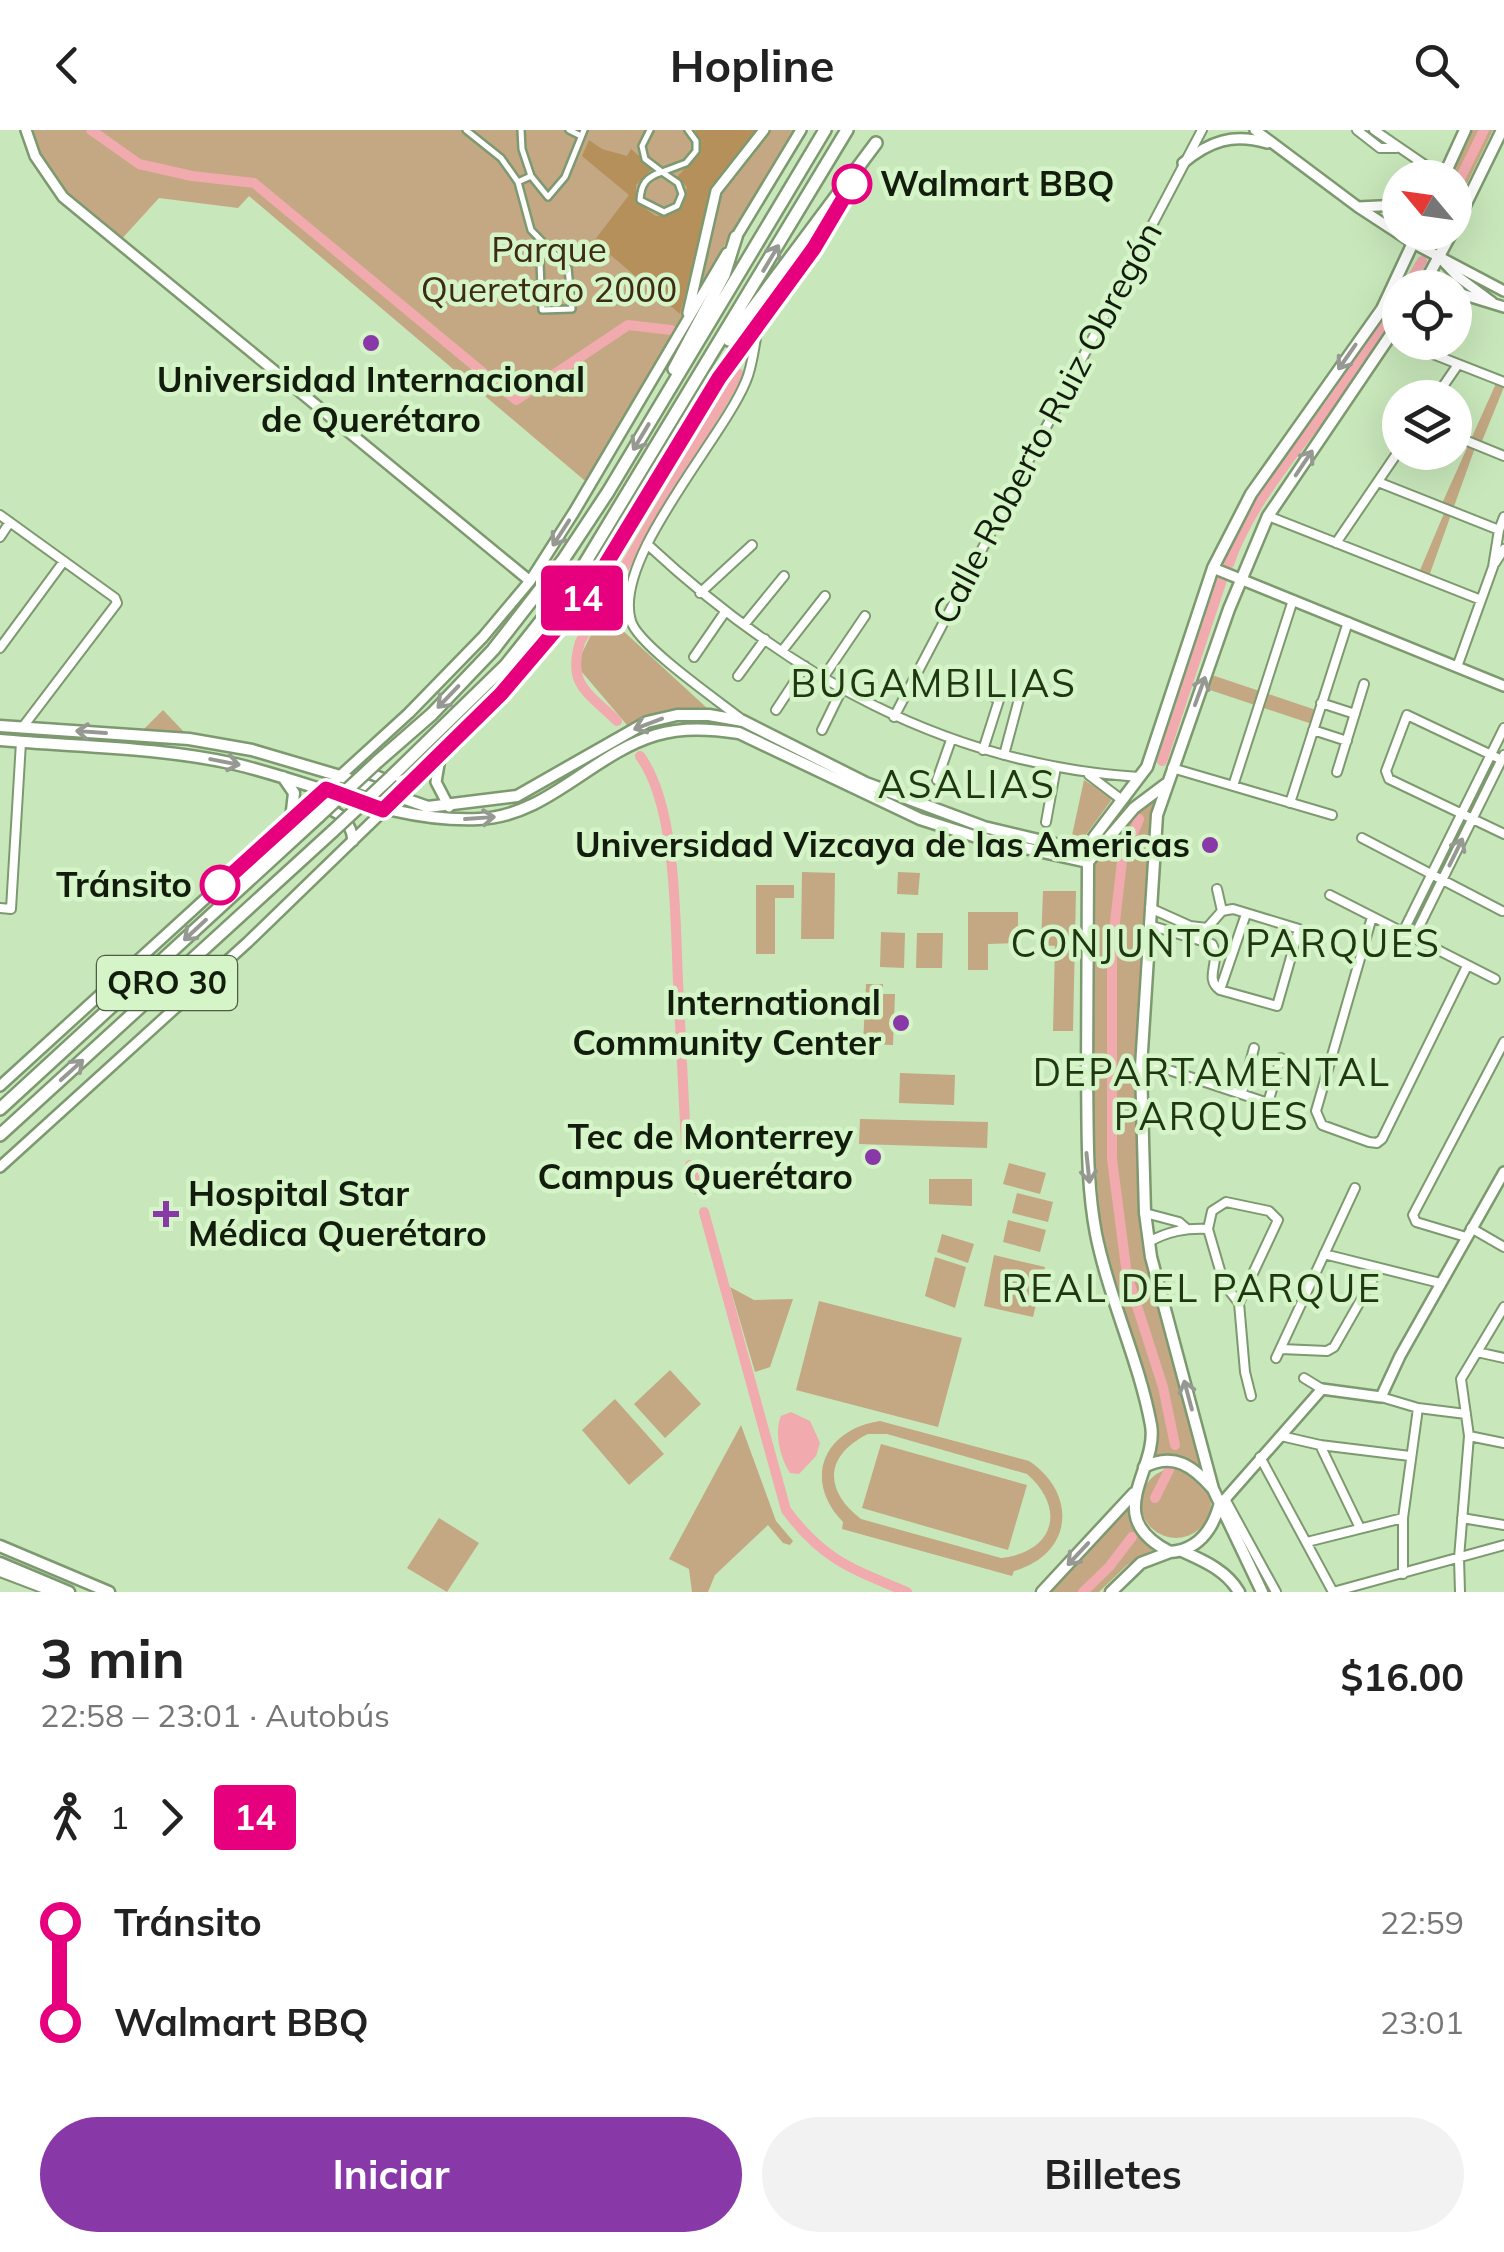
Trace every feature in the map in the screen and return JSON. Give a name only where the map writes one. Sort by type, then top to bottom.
[{"type":"main road","points":[[691,330],[826,130]]},
{"type":"main road","name":"QRO 30","points":[[0,1136],[392,776],[493,679],[545,618],[624,504],[847,130]]},
{"type":"main road","points":[[1451,160],[1465,130]]},
{"type":"main road","points":[[1472,192],[1502,130]]},
{"type":"main road","points":[[723,343],[876,143]]},
{"type":"main road","points":[[684,348],[724,274],[736,237]]},
{"type":"main road","points":[[1042,1592],[1134,1492],[1152,1429],[1096,1234],[1087,1156],[1091,845],[1147,766],[1213,568],[1251,494],[1382,309],[1411,250]]},
{"type":"main road","points":[[1431,270],[1442,250]]},
{"type":"main road","name":"QRO 30","points":[[0,1109],[432,714],[493,650],[562,560],[658,409],[684,348]]},
{"type":"main road","points":[[1213,1489],[1148,1242],[1145,1214],[1142,1061],[1157,815],[1241,579],[1268,516],[1382,360]]},
{"type":"main road","points":[[0,726],[189,739],[263,753],[340,776],[426,812],[517,796],[647,722],[693,715],[743,721],[908,801],[1068,848],[1091,845]]},
{"type":"main road","points":[[0,740],[185,755],[282,776],[383,810],[482,819],[532,806],[654,735],[709,729],[739,734],[920,819],[980,838],[1088,862]]},
{"type":"main road","points":[[282,776],[294,793],[291,818]]},
{"type":"main road","points":[[1088,862],[1134,808],[1166,783]]},
{"type":"main road","points":[[0,1145],[30,1108]]},
{"type":"main road","points":[[1144,1467],[1163,1460],[1187,1464],[1213,1489],[1262,1592]]},
{"type":"main road","points":[[1134,1492],[1136,1510],[1149,1538],[1216,1568],[1232,1580],[1239,1592]]},
{"type":"main road","points":[[1111,1592],[1141,1563],[1176,1552],[1205,1536],[1222,1502]]},
{"type":"main road","points":[[0,1545],[109,1592]]},
{"type":"main road","points":[[0,1563],[57,1590]]},
{"type":"street","points":[[26,130],[36,156],[63,198],[530,580]]},
{"type":"street","points":[[466,130],[501,158],[518,182],[531,230],[568,268],[572,309],[542,310],[538,238]]},
{"type":"street","points":[[521,130],[522,149],[532,176],[548,197],[565,177],[582,132],[569,130]]},
{"type":"street","points":[[650,130],[642,146],[646,159],[662,172],[678,182],[682,194],[677,206],[664,212],[640,200],[641,187],[650,176],[662,172],[686,163],[696,151],[696,141],[688,130]]},
{"type":"street","points":[[691,330],[716,191],[764,130]]},
{"type":"street","points":[[736,237],[800,130]]},
{"type":"street","points":[[0,1166],[237,952],[512,682],[606,564],[719,378],[814,248],[884,130]]},
{"type":"street","name":"Calle Roberto Ruiz Obregón","points":[[894,717],[1202,130]]},
{"type":"street","points":[[1255,130],[1358,208],[1382,221]]},
{"type":"street","points":[[1356,130],[1380,148],[1396,148]]},
{"type":"street","points":[[1374,130],[1416,160]]},
{"type":"street","points":[[1184,163],[1203,147],[1226,138],[1252,139],[1276,146]]},
{"type":"street","points":[[518,182],[532,176]]},
{"type":"street","points":[[1358,208],[1382,206]]},
{"type":"street","points":[[1430,250],[1504,290]]},
{"type":"street","points":[[1438,256],[1448,269],[1492,302]]},
{"type":"street","points":[[1472,297],[1504,307]]},
{"type":"street","points":[[743,721],[660,655],[631,624],[628,595],[647,544],[746,381],[758,328]]},
{"type":"street","points":[[0,1086],[409,713],[483,637],[530,580],[684,348]]},
{"type":"street","points":[[1443,360],[1504,382]]},
{"type":"street","points":[[1448,380],[1457,366]]},
{"type":"street","points":[[1472,443],[1504,456]]},
{"type":"street","points":[[1336,542],[1386,470]]},
{"type":"street","points":[[1378,482],[1498,530]]},
{"type":"street","points":[[0,515],[118,604],[22,728]]},
{"type":"street","points":[[1268,516],[1481,600]]},
{"type":"street","points":[[1493,567],[1498,530],[1504,517]]},
{"type":"street","points":[[0,537],[10,522]]},
{"type":"street","points":[[647,544],[725,612],[823,678],[894,717],[983,750],[1056,767],[1139,777]]},
{"type":"street","points":[[700,593],[752,546]]},
{"type":"street","points":[[1458,667],[1493,567],[1504,549]]},
{"type":"street","points":[[0,648],[64,562]]},
{"type":"street","points":[[1213,568],[1504,686]]},
{"type":"street","points":[[744,625],[784,576]]},
{"type":"street","points":[[782,651],[825,596]]},
{"type":"street","points":[[1234,786],[1293,600]]},
{"type":"street","points":[[694,657],[725,612]]},
{"type":"street","points":[[823,678],[865,616]]},
{"type":"street","points":[[1290,802],[1348,622]]},
{"type":"street","points":[[738,676],[765,639]]},
{"type":"street","points":[[776,710],[805,666]]},
{"type":"street","points":[[1337,772],[1364,684]]},
{"type":"street","points":[[822,730],[842,689]]},
{"type":"street","points":[[983,750],[999,700],[992,696]]},
{"type":"street","points":[[1004,755],[1019,699]]},
{"type":"street","points":[[1322,703],[1355,714]]},
{"type":"street","points":[[1413,939],[1442,878],[1472,819],[1503,757],[1410,714],[1404,718],[1387,776],[1472,819],[1504,834]]},
{"type":"street","points":[[1402,934],[1504,728]]},
{"type":"street","points":[[1313,730],[1347,741]]},
{"type":"street","points":[[937,780],[951,740]]},
{"type":"street","points":[[0,908],[11,909],[21,742]]},
{"type":"street","points":[[440,756],[436,782],[449,807]]},
{"type":"street","points":[[358,759],[366,773],[394,783],[423,772]]},
{"type":"street","points":[[1046,822],[1056,767]]},
{"type":"street","points":[[1172,768],[1332,815]]},
{"type":"street","points":[[1086,772],[1122,800]]},
{"type":"street","points":[[306,805],[336,812],[352,828],[353,840]]},
{"type":"street","points":[[1362,838],[1502,911]]},
{"type":"street","points":[[1216,889],[1222,912]]},
{"type":"street","points":[[1330,895],[1496,979]]},
{"type":"street","points":[[1148,925],[1212,944],[1216,950],[1211,978],[1220,990],[1274,1008],[1280,1001],[1299,929],[1233,909],[1222,912],[1206,928],[1190,926],[1150,908]]},
{"type":"street","points":[[1220,990],[1246,914]]},
{"type":"street","points":[[1372,918],[1316,1110],[1322,1125],[1369,1142],[1377,1144],[1382,1140],[1468,966]]},
{"type":"street","points":[[1188,937],[1190,926]]},
{"type":"street","points":[[1504,1042],[1413,1215],[1416,1222],[1468,1233],[1504,1247]]},
{"type":"street","points":[[1242,1093],[1254,1048]]},
{"type":"street","points":[[1142,1061],[1268,1103],[1281,1058]]},
{"type":"street","points":[[1382,1397],[1440,1283],[1504,1172]]},
{"type":"street","points":[[1276,1358],[1355,1188]]},
{"type":"street","points":[[1239,1303],[1224,1284],[1208,1229],[1212,1212],[1226,1202],[1269,1211],[1278,1220],[1239,1303],[1244,1372],[1251,1396]]},
{"type":"street","points":[[1145,1214],[1180,1222],[1186,1228]]},
{"type":"street","points":[[1148,1242],[1186,1228],[1208,1229]]},
{"type":"street","points":[[1324,1254],[1440,1283]]},
{"type":"street","points":[[1281,1349],[1327,1351],[1334,1347],[1378,1270]]},
{"type":"street","points":[[1460,1592],[1469,1436],[1461,1378],[1504,1307]]},
{"type":"street","points":[[1477,1352],[1504,1358]]},
{"type":"street","points":[[1304,1378],[1322,1389],[1466,1414]]},
{"type":"street","points":[[1276,1592],[1222,1502],[1322,1389]]},
{"type":"street","points":[[1403,1574],[1403,1518],[1418,1408]]},
{"type":"street","points":[[1281,1436],[1410,1456]]},
{"type":"street","points":[[1469,1436],[1504,1443]]},
{"type":"street","points":[[1320,1444],[1360,1528]]},
{"type":"street","points":[[1260,1457],[1333,1592],[1504,1546]]},
{"type":"street","points":[[1306,1542],[1403,1518]]},
{"type":"street","points":[[1462,1518],[1504,1525]]},
{"type":"street","points":[[0,1572],[57,1590]]},
{"type":"green space","name":"Parque Queretaro 2000","points":[[26,130],[794,130],[691,301],[686,324],[590,485],[249,196],[238,208],[159,198],[118,243],[63,193]]},
{"type":"green space","points":[[1472,130],[1493,130],[1472,173],[1472,160],[1458,160]]},
{"type":"green space","points":[[1498,379],[1504,382],[1480,446],[1476,445],[1472,456],[1472,437]]},
{"type":"green space","points":[[1457,470],[1467,470],[1428,579],[1418,575],[1445,511],[1440,508]]},
{"type":"green space","points":[[611,595],[616,598],[620,628],[708,709],[627,725],[576,665]]},
{"type":"green space","points":[[1206,673],[1319,711],[1315,725],[1201,687]]},
{"type":"green space","points":[[163,710],[184,732],[144,729]]},
{"type":"green space","points":[[1084,780],[1113,798],[1082,840],[1071,840]]},
{"type":"green space","points":[[1157,796],[1149,843],[1136,1083],[1141,1227],[1205,1474],[1179,1459],[1149,1460],[1156,1429],[1101,1235],[1092,1119],[1094,862]]},
{"type":"green space","points":[[802,872],[835,873],[834,939],[801,939]]},
{"type":"green space","points":[[898,872],[920,873],[918,895],[897,894]]},
{"type":"green space","points":[[756,885],[794,885],[794,898],[775,898],[775,954],[756,954]]},
{"type":"green space","points":[[1043,891],[1076,891],[1073,1031],[1053,1031],[1055,946],[1041,945]]},
{"type":"green space","points":[[968,912],[1018,912],[1018,943],[988,944],[988,970],[968,970]]},
{"type":"green space","points":[[881,932],[905,933],[904,968],[880,967]]},
{"type":"green space","points":[[917,933],[943,933],[942,968],[916,968]]},
{"type":"green space","points":[[866,984],[883,984],[883,994],[895,994],[893,1045],[863,1044]]},
{"type":"green space","points":[[900,1073],[955,1075],[954,1105],[899,1103]]},
{"type":"green space","points":[[860,1119],[988,1122],[987,1148],[859,1144]]},
{"type":"green space","points":[[1009,1163],[1046,1173],[1040,1194],[1003,1184]]},
{"type":"green space","points":[[929,1179],[972,1179],[972,1206],[929,1204]]},
{"type":"green space","points":[[1017,1193],[1053,1202],[1048,1222],[1012,1213]]},
{"type":"green space","points":[[1008,1220],[1046,1230],[1040,1252],[1003,1242]]},
{"type":"green space","points":[[942,1234],[974,1244],[968,1263],[937,1252]]},
{"type":"green space","points":[[994,1255],[1045,1267],[1033,1317],[984,1306]]},
{"type":"green space","points":[[935,1257],[966,1267],[955,1308],[925,1296]]},
{"type":"green space","points":[[730,1287],[754,1300],[793,1299],[770,1367],[755,1372]]},
{"type":"green space","points":[[819,1301],[962,1338],[938,1427],[796,1390]]},
{"type":"green space","points":[[670,1370],[701,1404],[665,1438],[634,1404]]},
{"type":"green space","points":[[615,1399],[664,1454],[629,1485],[582,1430]]},
{"type":"green space","points":[[880,1421],[1029,1461],[1056,1490],[1062,1522],[1058,1537],[1034,1563],[1014,1571],[1012,1576],[842,1529],[843,1522],[824,1490],[822,1474],[833,1445],[861,1426]],"holes":[[[868,1434],[887,1434],[1027,1474],[1047,1501],[1049,1527],[1043,1538],[1019,1554],[1001,1558],[861,1519],[835,1485],[837,1462],[854,1442]]]},
{"type":"green space","points":[[741,1425],[776,1521],[793,1541],[790,1545],[783,1543],[768,1525],[715,1575],[708,1592],[692,1592],[689,1569],[669,1559]]},
{"type":"green space","points":[[881,1444],[1027,1485],[1008,1550],[862,1508]]},
{"type":"green space","points":[[1176,1468],[1201,1478],[1211,1503],[1201,1528],[1176,1538],[1151,1528],[1141,1503],[1151,1478]]},
{"type":"green space","points":[[1132,1501],[1156,1548],[1127,1565],[1099,1592],[1047,1592],[1096,1544]]},
{"type":"green space","points":[[439,1518],[479,1543],[447,1592],[407,1568]]},
{"type":"shaded area","points":[[695,130],[756,130],[712,189],[680,314],[594,241],[629,195],[582,156],[589,140],[602,149],[627,156],[631,149],[653,168],[636,185],[636,202],[656,216],[663,215],[678,208],[683,200],[687,187],[677,177],[696,157],[701,145]]},
{"type":"shaded area","points":[[791,1412],[810,1421],[820,1443],[816,1456],[799,1474],[790,1473],[779,1445],[781,1416]]},
{"type":"waterway","points":[[91,130],[139,164],[192,176],[254,183],[516,400],[628,325],[671,330]]},
{"type":"waterway","points":[[1469,160],[1484,130]]},
{"type":"waterway","points":[[1417,270],[1422,261]]},
{"type":"waterway","points":[[1229,564],[1260,502],[1382,325]]},
{"type":"waterway","points":[[617,721],[578,679],[580,642],[739,374]]},
{"type":"waterway","points":[[1162,761],[1222,580]]},
{"type":"waterway","points":[[640,756],[661,804],[672,865],[686,1144]]},
{"type":"waterway","points":[[1139,819],[1122,861],[1112,948],[1112,1159],[1127,1275],[1163,1387],[1175,1445]]},
{"type":"waterway","points":[[690,1165],[698,1190]]},
{"type":"waterway","points":[[704,1212],[786,1510],[826,1552],[907,1592]]},
{"type":"waterway","points":[[1155,1498],[1169,1470]]},
{"type":"waterway","points":[[1083,1592],[1132,1537]]},
{"type":"bus line","name":"14","points":[[220,885],[326,789],[383,810],[542,650],[606,564],[719,378],[814,248],[852,184]]},
{"type":"place","name":"Walmart BBQ","points":[[852,184]]},
{"type":"place","name":"Universidad Internacional de Querétaro","points":[[371,343]]},
{"type":"place","name":"Universidad Vizcaya de las Americas","points":[[1210,845]]},
{"type":"place","name":"Tránsito","points":[[220,885]]},
{"type":"place","name":"International Community Center","points":[[901,1023]]},
{"type":"place","name":"Tec de Monterrey Campus Querétaro","points":[[873,1157]]},
{"type":"place","name":"Hospital Star Médica Querétaro","points":[[166,1214]]},
{"type":"district","name":"BUGAMBILIAS","points":[[934,684]]},
{"type":"district","name":"ASALIAS","points":[[967,785]]},
{"type":"district","name":"CONJUNTO PARQUES","points":[[1226,944]]},
{"type":"district","name":"DEPARTAMENTAL PARQUES","points":[[1212,1094]]},
{"type":"district","name":"REAL DEL PARQUE","points":[[1192,1289]]}]
